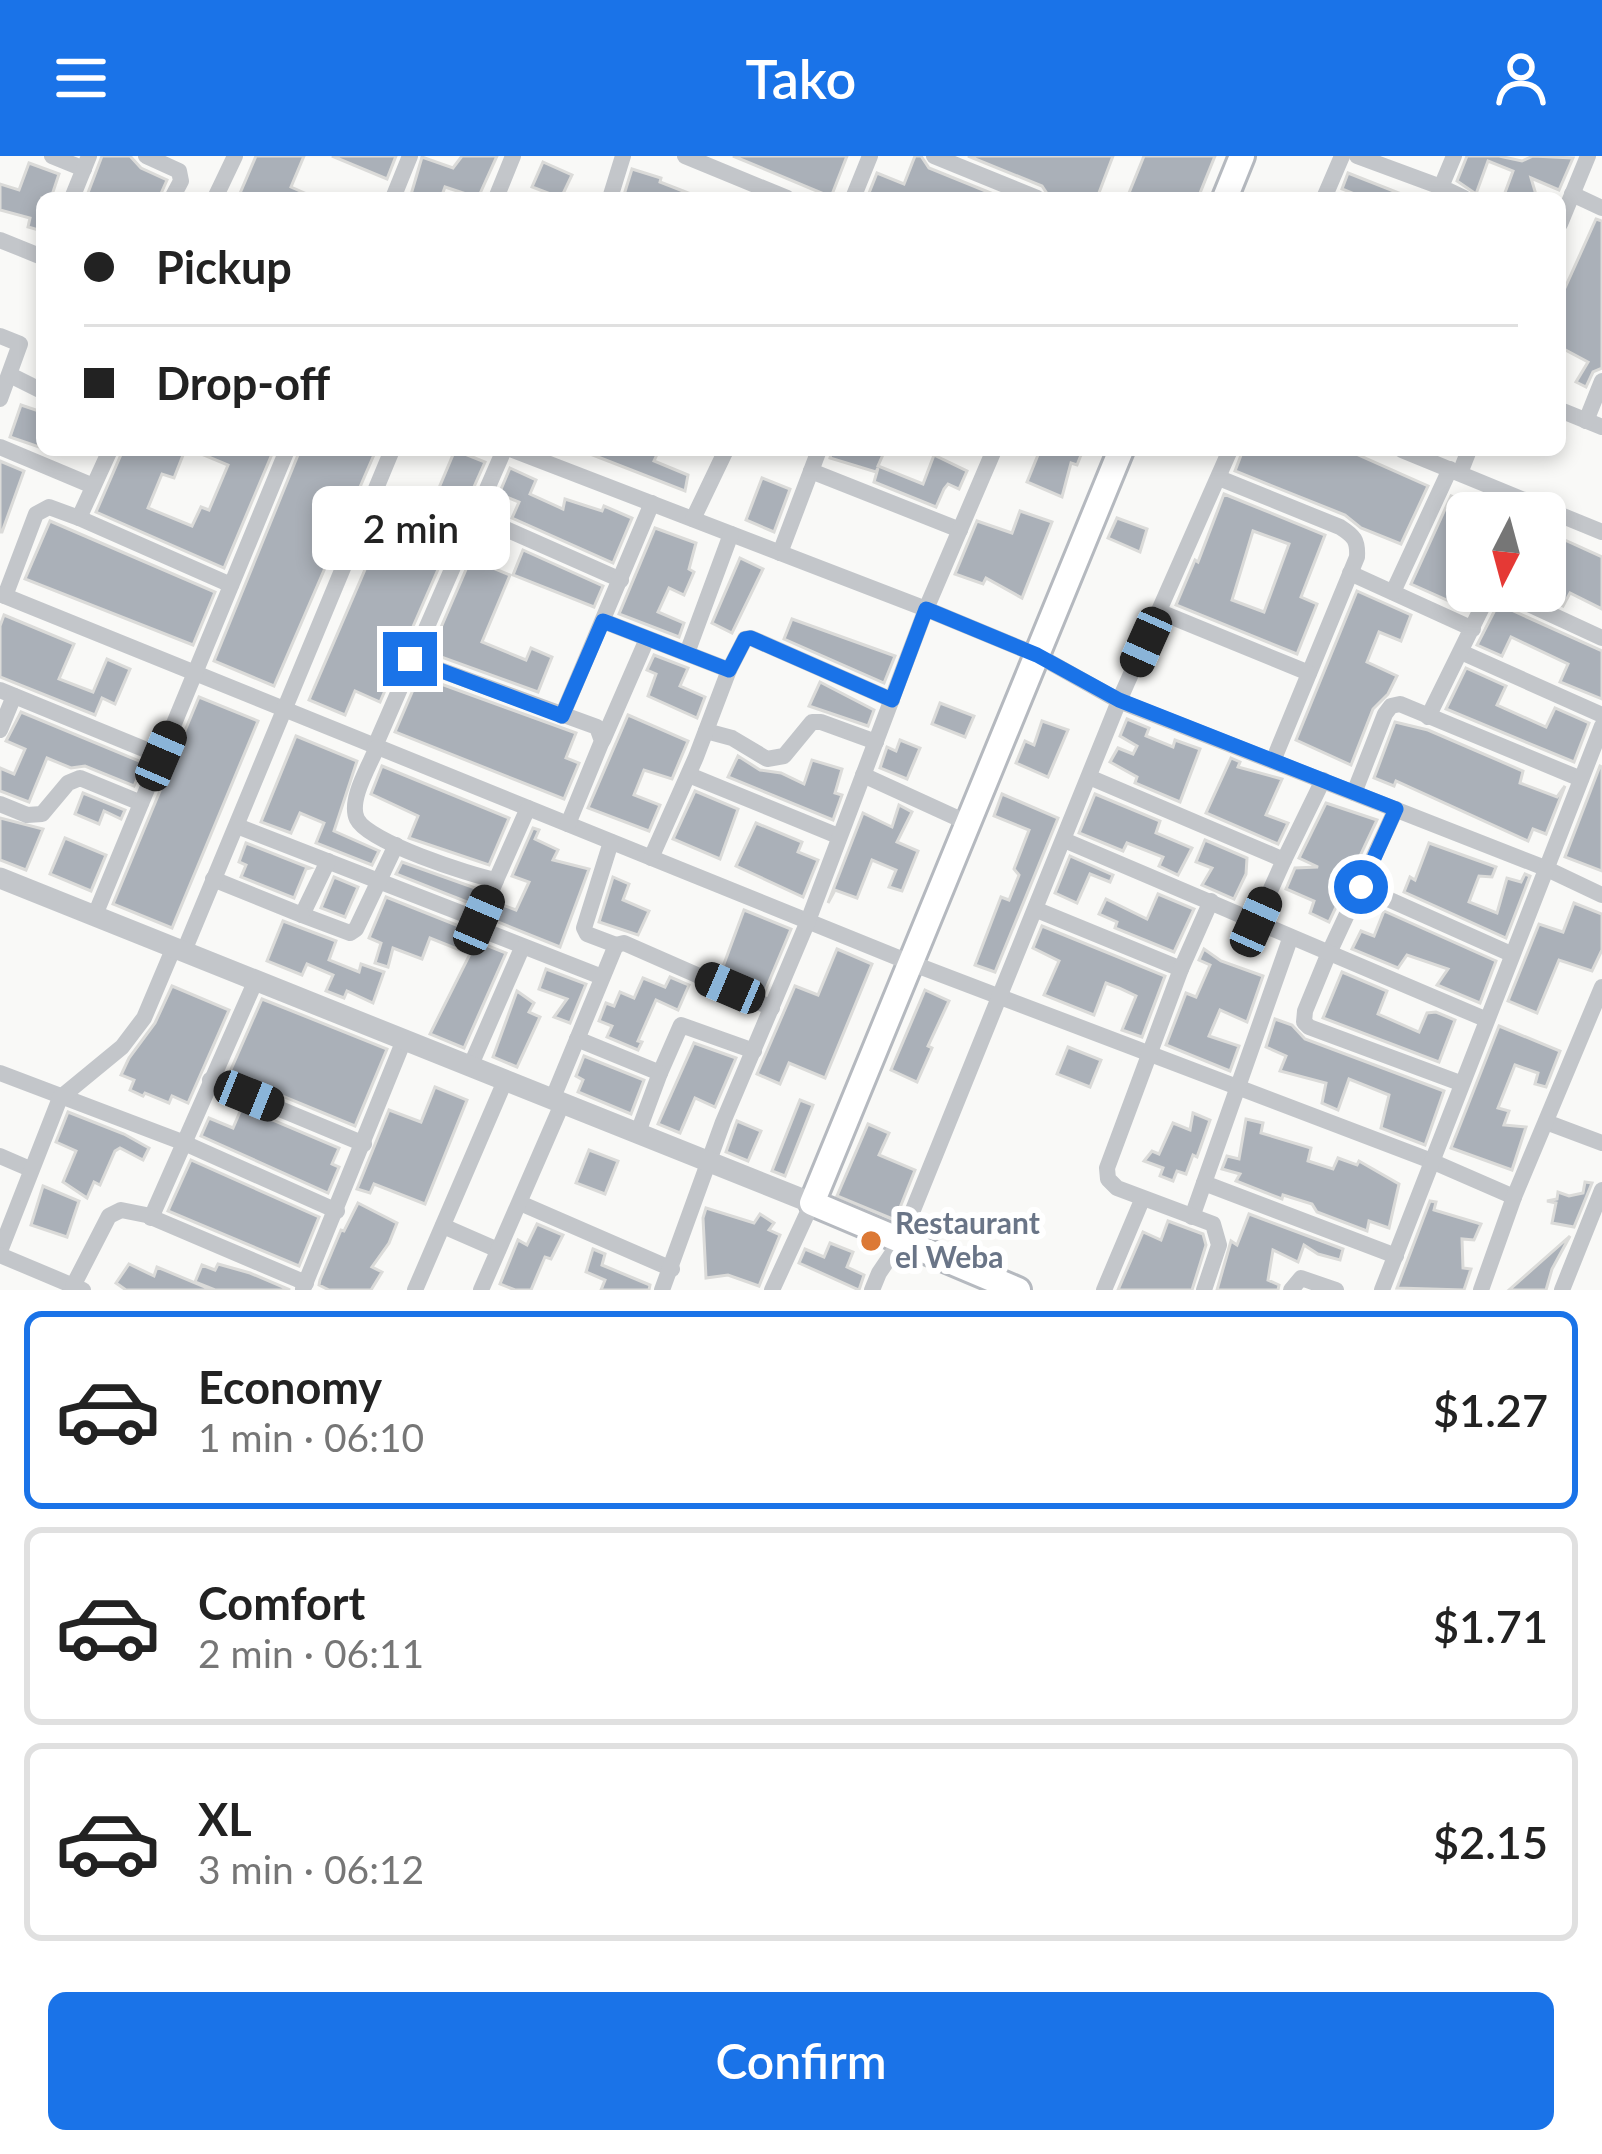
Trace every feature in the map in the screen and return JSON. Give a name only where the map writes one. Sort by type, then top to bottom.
[{"type":"main road","points":[[1227,192],[1242,156]]},
{"type":"main road","points":[[1018,1290],[812,1203],[1119,456]]},
{"type":"street","points":[[52,156],[86,163],[74,192]]},
{"type":"street","points":[[146,156],[179,171],[181,181],[175,192]]},
{"type":"street","points":[[218,192],[235,156]]},
{"type":"street","points":[[395,192],[410,156]]},
{"type":"street","points":[[498,192],[513,156]]},
{"type":"street","points":[[612,192],[623,156]]},
{"type":"street","points":[[685,156],[771,192]]},
{"type":"street","points":[[855,192],[870,156]]},
{"type":"street","points":[[934,156],[958,160],[1024,192]]},
{"type":"street","points":[[1327,192],[1342,156]]},
{"type":"street","points":[[1358,156],[1451,192]]},
{"type":"street","points":[[1441,187],[1454,156]]},
{"type":"street","points":[[1566,209],[1588,156]]},
{"type":"street","points":[[1572,194],[1602,208]]},
{"type":"street","points":[[0,240],[36,255]]},
{"type":"street","points":[[0,336],[20,344],[0,399]]},
{"type":"street","points":[[10,375],[36,389]]},
{"type":"street","points":[[1566,412],[1594,424],[1602,381]]},
{"type":"street","points":[[0,447],[94,486]]},
{"type":"street","points":[[79,518],[107,456]]},
{"type":"street","points":[[95,915],[280,456]]},
{"type":"street","points":[[389,456],[237,826],[179,949],[122,1047],[60,1099],[29,1168],[0,1253],[46,1283],[78,1288],[109,1216],[121,1210],[151,1217],[304,1286],[404,1040]]},
{"type":"street","points":[[496,880],[396,845],[356,818],[358,794],[410,659],[501,456]]},
{"type":"street","points":[[529,456],[926,609],[1037,655],[1119,700],[1546,868],[1602,895]]},
{"type":"street","points":[[693,519],[723,456]]},
{"type":"street","points":[[780,553],[817,456]]},
{"type":"street","points":[[662,1290],[926,609],[991,456]]},
{"type":"street","points":[[872,1290],[900,1242],[1119,700],[1228,456]]},
{"type":"street","points":[[1417,456],[1497,492]]},
{"type":"street","points":[[1393,592],[1465,456]]},
{"type":"street","points":[[812,471],[960,530]]},
{"type":"street","points":[[1219,478],[1313,514],[1355,537],[1358,557],[1273,761]]},
{"type":"street","points":[[562,716],[652,503]]},
{"type":"street","points":[[231,585],[50,507],[36,514],[2,596],[911,963],[1429,1160],[1514,1197]]},
{"type":"street","points":[[474,515],[621,580]]},
{"type":"street","points":[[1566,520],[1602,532]]},
{"type":"street","points":[[687,652],[731,534]]},
{"type":"street","points":[[1350,573],[1474,628]]},
{"type":"street","points":[[1160,612],[1309,673]]},
{"type":"street","points":[[1428,717],[1481,612]]},
{"type":"street","points":[[1546,612],[1602,638]]},
{"type":"street","points":[[603,621],[729,670]]},
{"type":"street","points":[[568,824],[647,639]]},
{"type":"street","points":[[651,858],[745,639],[892,700]]},
{"type":"street","points":[[1461,652],[1602,715]]},
{"type":"street","points":[[410,659],[597,727],[602,741]]},
{"type":"street","points":[[0,730],[7,693],[161,756]]},
{"type":"street","points":[[1354,793],[1390,706],[1400,704],[1581,779]]},
{"type":"street","points":[[706,731],[767,759],[784,756],[812,722],[876,742]]},
{"type":"street","points":[[1382,1290],[1602,726]]},
{"type":"street","points":[[689,775],[838,836]]},
{"type":"street","points":[[862,775],[968,823]]},
{"type":"street","points":[[1089,777],[1284,860]]},
{"type":"street","points":[[0,804],[42,814],[68,783],[80,778],[141,803]]},
{"type":"street","points":[[1256,922],[1322,780]]},
{"type":"street","points":[[528,808],[477,928],[602,977]]},
{"type":"street","points":[[1396,809],[1328,955],[1304,1022],[1460,1083]]},
{"type":"street","points":[[237,826],[479,920]]},
{"type":"street","points":[[1064,840],[1486,1019]]},
{"type":"street","points":[[611,842],[584,928],[587,934],[616,945],[624,943],[772,1008]]},
{"type":"street","points":[[213,879],[350,933],[396,845]]},
{"type":"street","points":[[302,915],[328,861]]},
{"type":"street","points":[[0,878],[812,1203],[772,1290]]},
{"type":"street","points":[[1361,887],[1511,954]]},
{"type":"street","points":[[1204,1290],[1219,1245],[1213,1224],[1117,1188],[1108,1179],[1107,1168],[1211,901]]},
{"type":"street","points":[[1037,910],[1181,969]]},
{"type":"street","points":[[1192,1217],[1290,939]]},
{"type":"street","points":[[481,1290],[520,1203],[577,1039],[616,945]]},
{"type":"street","points":[[470,1067],[522,948]]},
{"type":"street","points":[[151,1217],[256,980]]},
{"type":"street","points":[[1481,1290],[1514,1197],[1602,987]]},
{"type":"street","points":[[637,1135],[681,1025],[754,1051]]},
{"type":"street","points":[[577,1039],[660,1072]]},
{"type":"street","points":[[0,1073],[182,1142],[337,1211]]},
{"type":"street","points":[[210,1080],[364,1144]]},
{"type":"street","points":[[416,1290],[505,1081]]},
{"type":"street","points":[[1546,1122],[1602,1143]]},
{"type":"street","points":[[0,1156],[29,1168]]},
{"type":"street","points":[[1204,1183],[1396,1256]]},
{"type":"street","points":[[1562,1290],[1602,1190]]},
{"type":"street","points":[[1104,1290],[1142,1199]]},
{"type":"street","points":[[520,1203],[672,1269]]},
{"type":"street","points":[[443,1226],[498,1250]]},
{"type":"street","points":[[1292,1290],[1301,1279],[1336,1290]]},
{"type":"building","points":[[102,156],[130,156],[141,168],[167,180],[162,192],[88,192]]},
{"type":"building","points":[[256,156],[304,156],[291,187],[302,192],[241,192]]},
{"type":"building","points":[[332,156],[396,156],[387,179]]},
{"type":"building","points":[[462,156],[497,156],[481,192],[445,187],[443,192],[412,192],[422,157],[453,168]]},
{"type":"building","points":[[733,156],[847,156],[833,192],[819,192]]},
{"type":"building","points":[[915,156],[921,156],[929,168],[988,192],[869,192],[877,173],[904,184]]},
{"type":"building","points":[[968,156],[1113,156],[1099,192],[1046,192],[1042,186]]},
{"type":"building","points":[[1144,156],[1215,156],[1200,192],[1129,192]]},
{"type":"building","points":[[1467,156],[1522,161],[1533,156],[1573,158],[1559,190],[1531,178],[1535,192],[1505,192],[1513,171],[1488,161],[1477,192],[1457,181]]},
{"type":"building","points":[[543,162],[572,175],[564,192],[532,187]]},
{"type":"building","points":[[29,163],[59,174],[53,192],[36,192],[36,229],[28,227],[30,218],[0,210],[0,184],[19,190]]},
{"type":"building","points":[[632,169],[686,192],[625,192]]},
{"type":"building","points":[[1348,173],[1396,192],[1349,192],[1342,189]]},
{"type":"building","points":[[1596,219],[1602,221],[1602,368],[1593,372],[1586,387],[1576,382],[1588,362],[1566,350],[1566,286]]},
{"type":"building","points":[[21,405],[36,410],[36,446],[10,437]]},
{"type":"building","points":[[120,456],[183,456],[174,478],[162,474],[148,508],[192,526],[201,507],[209,510],[228,465],[206,456],[271,456],[224,568],[96,512]]},
{"type":"building","points":[[298,456],[373,456],[274,686],[214,661]]},
{"type":"building","points":[[452,456],[485,462],[465,507],[436,495]]},
{"type":"building","points":[[595,456],[656,456],[654,461],[688,475],[685,491]]},
{"type":"building","points":[[882,456],[878,466],[923,484],[934,456],[967,471],[959,489],[948,484],[936,507],[874,482],[878,468],[876,472],[830,458]]},
{"type":"building","points":[[1038,456],[1081,456],[1077,465],[1071,463],[1062,497],[1027,482]]},
{"type":"building","points":[[1241,456],[1360,456],[1428,486],[1401,544],[1361,528],[1345,515],[1235,471]]},
{"type":"building","points":[[0,461],[24,471],[2,532],[0,532]]},
{"type":"building","points":[[510,468],[536,480],[530,494],[563,509],[565,499],[602,511],[604,506],[632,518],[613,563],[512,518],[519,502],[499,494]]},
{"type":"building","points":[[762,478],[790,489],[774,532],[746,520]]},
{"type":"building","points":[[400,488],[425,498],[421,507],[457,526],[380,702],[355,691],[345,715],[309,700]]},
{"type":"building","points":[[1224,494],[1325,535],[1301,597],[1317,604],[1297,654],[1176,605],[1195,560],[1198,562]],"holes":[[[1253,531],[1289,544],[1264,612],[1232,600]]]},
{"type":"building","points":[[1446,507],[1446,600],[1411,584]]},
{"type":"building","points":[[1020,511],[1052,522],[1022,598],[986,578],[983,584],[955,574],[977,521],[1012,533]]},
{"type":"building","points":[[1117,518],[1147,529],[1140,552],[1108,538]]},
{"type":"building","points":[[50,521],[215,592],[193,645],[25,579]]},
{"type":"building","points":[[655,528],[696,543],[689,569],[694,572],[684,595],[669,588],[658,612],[684,623],[679,637],[619,614]]},
{"type":"building","points":[[480,537],[486,541],[476,561],[510,575],[482,642],[526,660],[531,648],[552,657],[538,692],[430,653]]},
{"type":"building","points":[[1566,541],[1602,557],[1602,609],[1570,593],[1566,600]]},
{"type":"building","points":[[523,550],[603,586],[594,607],[513,575]]},
{"type":"building","points":[[740,558],[763,569],[732,633],[712,623]]},
{"type":"building","points":[[1357,591],[1411,615],[1401,641],[1379,632],[1367,662],[1397,676],[1373,709],[1351,765],[1296,740]]},
{"type":"building","points":[[1494,612],[1516,612],[1602,651],[1602,699],[1560,682],[1568,664],[1511,637],[1502,656],[1477,645]]},
{"type":"building","points":[[4,615],[74,644],[59,679],[93,692],[107,659],[130,669],[115,704],[102,698],[95,715],[0,677]]},
{"type":"building","points":[[792,619],[895,656],[884,683],[784,639]]},
{"type":"building","points":[[654,655],[688,668],[680,686],[705,697],[697,718],[648,696],[656,674],[647,670]]},
{"type":"building","points":[[1466,668],[1506,686],[1497,705],[1546,727],[1555,708],[1589,723],[1574,762],[1446,709]]},
{"type":"building","points":[[419,676],[576,733],[566,758],[579,763],[564,799],[395,732]]},
{"type":"building","points":[[820,682],[874,710],[868,726],[809,706]]},
{"type":"building","points":[[199,697],[258,721],[172,928],[113,904]]},
{"type":"building","points":[[940,703],[974,716],[965,737],[932,724]]},
{"type":"building","points":[[21,712],[144,763],[134,786],[85,766],[71,768],[47,758],[29,802],[0,791],[0,768],[14,774],[25,749],[6,741]]},
{"type":"building","points":[[628,715],[688,741],[672,779],[644,770],[634,795],[660,805],[649,831],[588,808]]},
{"type":"building","points":[[1127,719],[1149,728],[1146,736],[1173,747],[1175,740],[1200,749],[1180,802],[1135,783],[1137,777],[1110,762],[1118,748],[1133,754],[1137,746],[1120,736]]},
{"type":"building","points":[[1042,721],[1068,730],[1048,777],[1016,763],[1025,741],[1034,745]]},
{"type":"building","points":[[1395,722],[1428,730],[1523,771],[1520,783],[1557,797],[1565,786],[1546,834],[1533,829],[1528,841],[1396,781],[1394,786],[1374,778]]},
{"type":"building","points":[[296,736],[357,761],[334,831],[379,851],[372,865],[316,843],[324,823],[300,813],[291,833],[261,822]]},
{"type":"building","points":[[900,740],[920,748],[907,779],[880,768],[887,747],[896,751]]},
{"type":"building","points":[[738,756],[760,770],[804,784],[812,760],[842,769],[835,793],[842,795],[833,820],[728,777]]},
{"type":"building","points":[[1231,758],[1240,762],[1238,767],[1282,779],[1266,815],[1288,823],[1278,844],[1206,813]]},
{"type":"building","points":[[382,766],[509,818],[489,865],[409,838],[418,816],[371,794]]},
{"type":"building","points":[[1602,767],[1602,871],[1565,857]]},
{"type":"building","points":[[695,791],[738,809],[720,859],[673,839]]},
{"type":"building","points":[[83,793],[125,810],[121,819],[104,811],[99,824],[75,814]]},
{"type":"building","points":[[1002,794],[1058,818],[995,972],[975,965],[1001,897],[1009,900],[1019,875],[1014,869],[1029,830],[994,816]]},
{"type":"building","points":[[1095,794],[1160,821],[1156,833],[1192,848],[1178,875],[1159,866],[1163,857],[1127,843],[1123,851],[1079,833]]},
{"type":"building","points":[[1326,803],[1377,820],[1329,922],[1310,913],[1314,901],[1286,889],[1295,868],[1318,867],[1299,858]]},
{"type":"building","points":[[899,805],[912,812],[897,842],[918,851],[902,891],[889,887],[896,870],[872,860],[857,898],[835,890],[828,903],[863,813],[892,827]]},
{"type":"building","points":[[0,818],[43,829],[26,870],[0,860]]},
{"type":"building","points":[[756,823],[802,842],[798,852],[818,860],[803,897],[736,866]]},
{"type":"building","points":[[533,828],[539,830],[535,839],[558,850],[553,860],[589,869],[560,947],[493,920],[500,904],[516,910],[529,882],[512,876]]},
{"type":"building","points":[[65,838],[106,855],[91,891],[50,874]]},
{"type":"building","points":[[1205,840],[1247,858],[1246,874],[1234,899],[1202,885],[1212,868],[1196,862]]},
{"type":"building","points":[[246,843],[310,868],[294,898],[241,877],[246,865],[239,862]]},
{"type":"building","points":[[1429,843],[1496,867],[1492,877],[1479,876],[1469,902],[1497,913],[1507,878],[1521,882],[1525,874],[1530,876],[1506,938],[1404,892],[1410,877],[1415,880]]},
{"type":"building","points":[[1070,856],[1113,875],[1110,882],[1090,874],[1077,903],[1055,893]]},
{"type":"building","points":[[402,862],[478,889],[472,904],[396,874]]},
{"type":"building","points":[[334,877],[358,887],[345,917],[321,908]]},
{"type":"building","points":[[613,877],[629,884],[623,900],[649,911],[638,935],[599,922]]},
{"type":"building","points":[[1158,894],[1194,909],[1174,952],[1115,928],[1117,922],[1099,914],[1106,899],[1147,919]]},
{"type":"building","points":[[386,897],[464,928],[471,939],[506,953],[464,1048],[430,1034],[470,954],[430,938],[422,959],[393,948],[388,967],[375,963],[381,943],[369,938]]},
{"type":"building","points":[[1574,903],[1602,914],[1602,950],[1592,971],[1559,960],[1537,1013],[1508,1001],[1539,924],[1563,932]]},
{"type":"building","points":[[744,910],[791,929],[765,991],[721,972]]},
{"type":"building","points":[[1384,911],[1496,961],[1480,1003],[1437,985],[1448,969],[1407,955],[1398,968],[1352,949],[1361,931],[1374,936]]},
{"type":"building","points":[[283,921],[336,941],[329,960],[359,972],[361,964],[384,972],[373,1003],[347,991],[344,998],[326,991],[333,975],[307,964],[302,975],[267,961]]},
{"type":"building","points":[[1042,926],[1165,976],[1142,1037],[1122,1030],[1136,996],[1119,988],[1106,983],[1094,1015],[1044,995],[1059,961],[1033,948]]},
{"type":"building","points":[[837,949],[872,964],[825,1078],[789,1063],[780,1084],[757,1074],[795,986],[818,995]]},
{"type":"building","points":[[1204,949],[1221,961],[1263,976],[1247,1022],[1220,1010],[1209,1036],[1239,1046],[1230,1071],[1166,1045],[1186,993],[1196,997],[1210,965],[1199,960]]},
{"type":"building","points":[[546,969],[586,984],[570,1023],[554,1017],[567,999],[539,989]]},
{"type":"building","points":[[1342,972],[1387,991],[1378,1014],[1419,1032],[1427,1013],[1455,1020],[1439,1062],[1323,1018]]},
{"type":"building","points":[[670,977],[689,985],[678,1010],[656,1000],[638,1050],[607,1037],[612,1026],[599,1021],[606,1003],[614,1006],[620,992],[634,998],[643,978],[665,987]]},
{"type":"building","points":[[172,986],[229,1010],[188,1103],[172,1096],[169,1103],[143,1096],[130,1090],[134,1080],[121,1075],[155,1023]]},
{"type":"building","points":[[925,990],[949,1001],[917,1082],[891,1070]]},
{"type":"building","points":[[517,991],[534,1003],[529,1012],[540,1017],[517,1067],[493,1057]]},
{"type":"building","points":[[262,999],[387,1049],[355,1126],[229,1074]]},
{"type":"building","points":[[1275,1019],[1292,1025],[1305,1039],[1444,1091],[1425,1145],[1381,1128],[1389,1095],[1349,1079],[1338,1110],[1322,1103],[1326,1083],[1280,1071],[1286,1056],[1266,1047]]},
{"type":"building","points":[[1499,1026],[1560,1051],[1546,1087],[1535,1084],[1538,1073],[1515,1065],[1498,1108],[1509,1111],[1504,1125],[1526,1127],[1512,1170],[1451,1148]]},
{"type":"building","points":[[694,1043],[736,1058],[715,1107],[695,1098],[680,1133],[658,1124]]},
{"type":"building","points":[[1068,1047],[1101,1060],[1090,1087],[1057,1074]]},
{"type":"building","points":[[584,1056],[644,1080],[631,1114],[578,1092],[583,1080],[576,1076]]},
{"type":"building","points":[[435,1087],[467,1100],[425,1204],[374,1184],[370,1193],[357,1189],[389,1110],[421,1122]]},
{"type":"building","points":[[800,1100],[813,1105],[785,1176],[772,1171]]},
{"type":"building","points":[[242,1107],[339,1148],[332,1164],[339,1167],[328,1193],[201,1136],[209,1118],[233,1128]]},
{"type":"building","points":[[68,1112],[149,1148],[143,1160],[120,1148],[115,1151],[100,1185],[94,1182],[87,1198],[63,1182],[76,1151],[56,1142]]},
{"type":"building","points":[[1193,1113],[1210,1120],[1197,1157],[1193,1155],[1186,1174],[1177,1171],[1173,1181],[1160,1176],[1163,1168],[1144,1161],[1152,1151],[1159,1154],[1173,1123],[1190,1130]]},
{"type":"building","points":[[1246,1119],[1263,1123],[1261,1133],[1311,1148],[1308,1161],[1333,1169],[1338,1158],[1357,1165],[1359,1161],[1399,1184],[1389,1228],[1369,1221],[1367,1231],[1317,1212],[1312,1204],[1283,1195],[1282,1199],[1236,1181],[1240,1174],[1222,1169],[1227,1156],[1239,1159]]},
{"type":"building","points":[[737,1121],[761,1131],[748,1161],[726,1152]]},
{"type":"building","points":[[868,1124],[889,1133],[879,1155],[915,1170],[895,1220],[837,1196]]},
{"type":"building","points":[[589,1150],[618,1161],[605,1194],[576,1183]]},
{"type":"building","points":[[191,1160],[319,1217],[299,1266],[168,1211]]},
{"type":"building","points":[[1585,1182],[1592,1183],[1574,1227],[1552,1223],[1556,1203],[1547,1201],[1557,1199],[1558,1192],[1583,1193]]},
{"type":"building","points":[[43,1186],[79,1201],[67,1237],[31,1225]]},
{"type":"building","points":[[1430,1201],[1436,1202],[1434,1210],[1481,1224],[1474,1240],[1462,1239],[1463,1268],[1471,1269],[1464,1290],[1397,1288]]},
{"type":"building","points":[[358,1203],[397,1223],[372,1267],[382,1272],[371,1290],[329,1290],[319,1285],[320,1280]]},
{"type":"building","points":[[706,1208],[754,1223],[760,1214],[774,1223],[769,1230],[780,1235],[759,1286],[728,1275],[706,1278]]},
{"type":"building","points":[[1249,1214],[1343,1249],[1340,1260],[1304,1245],[1298,1262],[1273,1250],[1268,1280],[1279,1285],[1278,1290],[1217,1290],[1231,1241],[1237,1245]]},
{"type":"building","points":[[1168,1221],[1203,1234],[1206,1245],[1192,1290],[1118,1290],[1143,1232],[1161,1240]]},
{"type":"building","points":[[537,1224],[563,1235],[551,1259],[545,1257],[531,1290],[500,1284],[518,1240],[527,1245]]},
{"type":"building","points":[[1570,1236],[1546,1290],[1509,1290]]},
{"type":"building","points":[[830,1243],[853,1252],[847,1267],[864,1275],[859,1290],[799,1263],[805,1249],[824,1257]]},
{"type":"building","points":[[593,1249],[605,1254],[602,1265],[650,1285],[649,1290],[601,1290],[605,1280],[586,1272]]},
{"type":"building","points":[[129,1264],[154,1276],[157,1267],[212,1290],[126,1290],[116,1283]]},
{"type":"building","points":[[218,1264],[290,1290],[215,1290],[195,1282],[202,1265],[215,1270]]},
{"type":"place","name":"Restaurant el Weba","points":[[871,1241]]},
{"type":"route","points":[[410,659],[562,716],[603,621],[729,670],[745,639],[751,638],[892,700],[926,609],[1037,655],[1119,700],[1396,809],[1361,887]]}]
